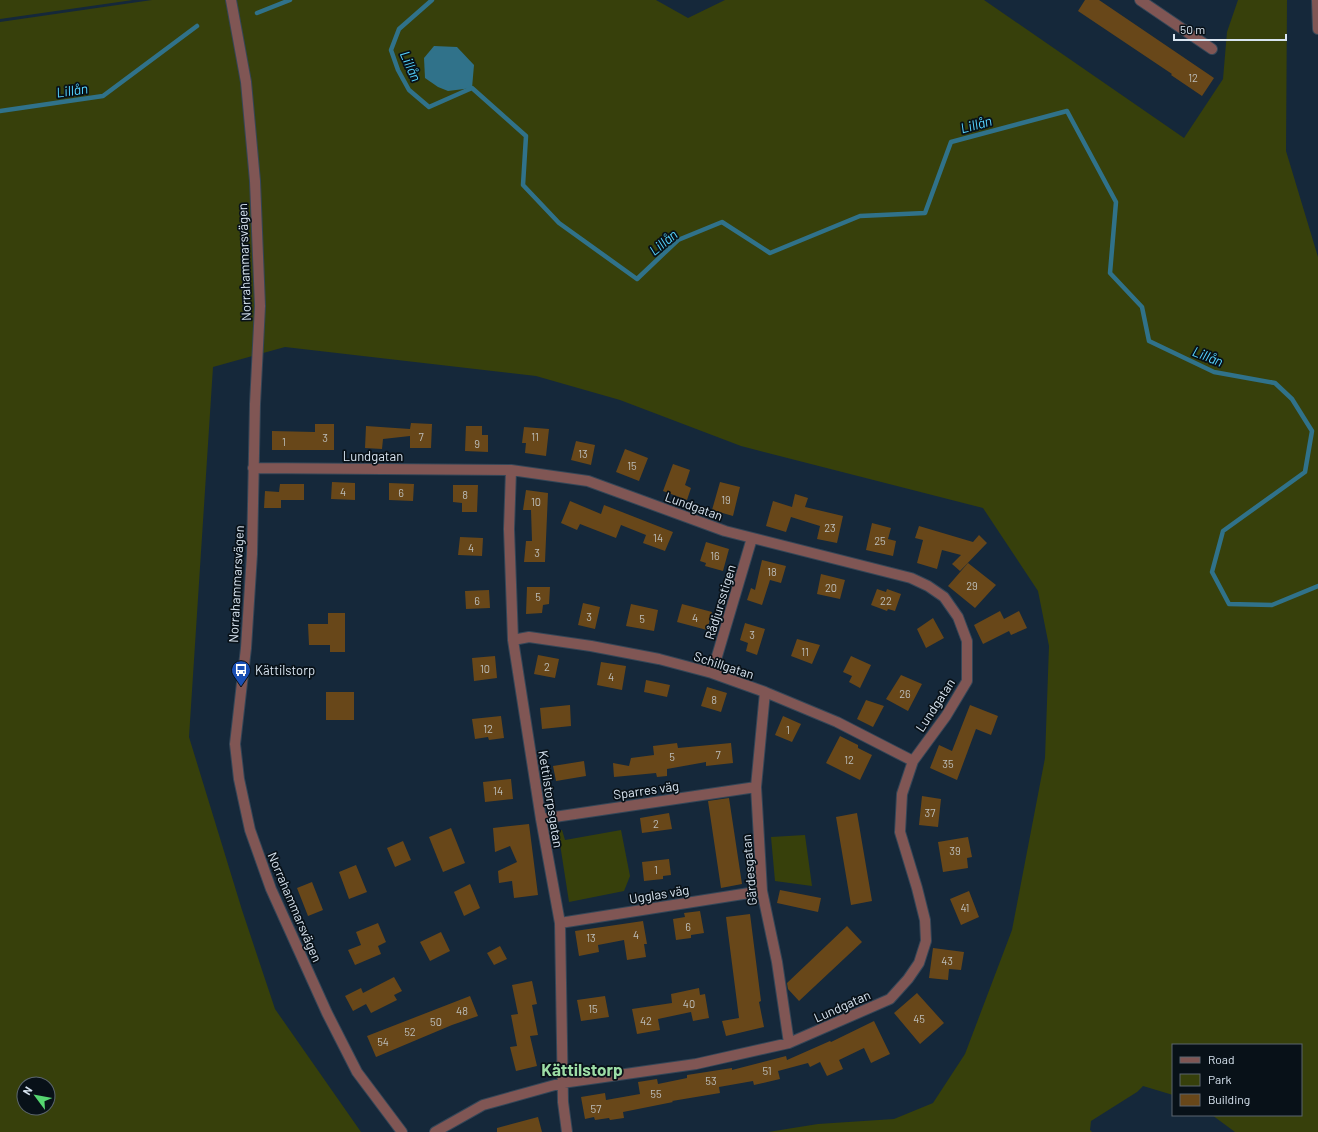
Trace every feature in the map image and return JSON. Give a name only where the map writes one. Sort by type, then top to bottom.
[{"type":"street","name":"Norrahammarsvägen","points":[[231,0],[246,82],[255,181],[260,306],[255,404],[252,554],[246,648],[235,744],[239,779],[250,830],[271,889],[327,1013],[357,1072],[402,1132]]},
{"type":"street","points":[[1140,0],[1212,49]]},
{"type":"street","points":[[1317,0],[1318,29]]},
{"type":"street","name":"Lundgatan","points":[[253,468],[511,470],[588,481],[725,531],[911,578],[928,586],[944,597],[958,616],[967,641],[967,681],[946,716],[913,761],[902,794],[900,832],[925,920],[926,941],[919,963],[890,999],[789,1043],[696,1064],[562,1083],[483,1106],[435,1132]]},
{"type":"street","name":"Kettilstorpsgatan","points":[[511,470],[509,529],[514,640],[541,819],[560,923],[562,1083],[567,1132]]},
{"type":"street","name":"Rådjursstigen","points":[[712,674],[752,538]]},
{"type":"street","name":"Schillgatan","points":[[514,640],[529,637],[591,646],[659,659],[712,674],[765,692],[837,722],[913,761]]},
{"type":"street","name":"Gärdesgatan","points":[[765,692],[756,788],[762,891],[777,962],[789,1043]]},
{"type":"street","name":"Sparres väg","points":[[541,819],[756,788]]},
{"type":"street","name":"Ugglas väg","points":[[560,923],[762,891]]},
{"type":"green space","points":[[0,0],[133,0],[0,19]]},
{"type":"green space","points":[[152,0],[656,0],[688,18],[725,0],[984,0],[1184,138],[1223,79],[1227,32],[1238,0],[1287,0],[1286,151],[1318,257],[1318,1132],[1235,1132],[1213,1116],[1302,1116],[1302,1044],[1172,1044],[1172,1095],[1143,1086],[1137,1092],[1091,1121],[1090,1130],[1092,1132],[768,1132],[818,1124],[894,1119],[933,1103],[965,1054],[1012,930],[1045,758],[1049,646],[1038,591],[983,508],[741,446],[620,400],[536,376],[285,347],[213,367],[189,737],[242,910],[275,1009],[361,1132],[0,1132],[0,22]]},
{"type":"green space","points":[[562,830],[565,840],[621,830],[630,876],[624,891],[569,902],[558,831]]},
{"type":"green space","points":[[805,835],[812,886],[775,881],[771,837]]},
{"type":"water","points":[[434,46],[457,47],[474,65],[472,88],[448,91],[438,87],[425,78],[424,58]]},
{"type":"building","points":[[1085,0],[1099,0],[1214,78],[1202,96],[1078,11]]},
{"type":"building","points":[[411,423],[432,424],[431,448],[410,448],[410,436],[383,439],[382,449],[365,448],[366,426],[410,429]]},
{"type":"building","points":[[315,424],[334,424],[334,450],[272,450],[272,431],[315,432]]},
{"type":"building","points":[[466,426],[482,426],[482,435],[488,435],[488,452],[465,451]]},
{"type":"building","points":[[524,427],[549,429],[546,456],[525,453],[526,443],[522,443]]},
{"type":"building","points":[[576,441],[595,445],[591,465],[571,460]]},
{"type":"building","points":[[625,449],[648,458],[639,481],[616,472]]},
{"type":"building","points":[[673,464],[690,470],[685,485],[691,488],[687,500],[663,491]]},
{"type":"building","points":[[332,482],[355,483],[355,500],[331,499]]},
{"type":"building","points":[[720,482],[740,487],[733,516],[712,510]]},
{"type":"building","points":[[389,483],[414,484],[413,501],[389,500]]},
{"type":"building","points":[[280,484],[304,484],[304,500],[281,500],[281,508],[264,508],[265,491],[279,492]]},
{"type":"building","points":[[453,485],[478,485],[477,512],[462,512],[462,503],[453,502]]},
{"type":"building","points":[[526,490],[548,493],[545,562],[524,562],[526,541],[532,541],[531,510],[523,510]]},
{"type":"building","points":[[795,494],[808,498],[805,507],[843,516],[837,543],[817,539],[820,526],[791,517],[786,532],[766,526],[773,501],[792,507]]},
{"type":"building","points":[[570,501],[601,514],[604,505],[673,532],[665,551],[643,543],[646,535],[621,525],[616,538],[580,524],[577,530],[561,523]]},
{"type":"building","points":[[872,523],[891,528],[888,539],[896,541],[893,556],[866,550]]},
{"type":"building","points":[[919,526],[973,542],[979,535],[987,543],[960,571],[952,564],[961,555],[942,550],[937,569],[917,563],[923,540],[915,538]]},
{"type":"building","points":[[460,537],[483,538],[482,556],[458,555]]},
{"type":"building","points":[[706,542],[729,549],[723,571],[705,566],[706,563],[700,561]]},
{"type":"building","points":[[762,560],[786,566],[781,583],[770,580],[762,605],[747,600],[751,588],[755,590]]},
{"type":"building","points":[[968,563],[996,585],[975,608],[948,586]]},
{"type":"building","points":[[821,574],[845,580],[840,599],[817,594]]},
{"type":"building","points":[[527,587],[550,587],[549,604],[543,605],[542,613],[526,614]]},
{"type":"building","points":[[877,589],[886,592],[887,589],[901,594],[895,611],[888,609],[887,611],[871,605]]},
{"type":"building","points":[[489,590],[490,608],[466,609],[465,591]]},
{"type":"building","points":[[583,603],[600,607],[595,629],[578,625]]},
{"type":"building","points":[[631,604],[658,610],[654,631],[626,626]]},
{"type":"building","points":[[682,604],[712,612],[707,630],[677,622]]},
{"type":"building","points":[[1000,611],[1004,619],[1019,611],[1027,628],[1011,635],[1009,631],[983,644],[974,625]]},
{"type":"building","points":[[328,613],[345,613],[345,652],[330,652],[330,645],[309,645],[308,624],[328,624]]},
{"type":"building","points":[[933,618],[944,638],[926,648],[917,629]]},
{"type":"building","points":[[745,623],[765,629],[757,655],[746,651],[748,643],[740,640]]},
{"type":"building","points":[[797,639],[820,645],[812,664],[791,656]]},
{"type":"building","points":[[538,655],[559,659],[555,678],[534,674]]},
{"type":"building","points":[[495,656],[497,678],[474,681],[472,658]]},
{"type":"building","points":[[851,656],[871,665],[860,688],[849,682],[852,676],[843,672]]},
{"type":"building","points":[[601,662],[626,666],[622,690],[597,685]]},
{"type":"building","points":[[901,675],[922,684],[908,711],[886,699]]},
{"type":"building","points":[[646,680],[670,685],[667,697],[644,692]]},
{"type":"building","points":[[707,687],[727,693],[721,712],[701,706]]},
{"type":"building","points":[[326,692],[354,692],[354,720],[326,720]]},
{"type":"building","points":[[866,700],[884,706],[873,727],[857,719]]},
{"type":"building","points":[[570,705],[571,726],[542,729],[540,708]]},
{"type":"building","points":[[970,705],[998,716],[991,735],[976,729],[957,780],[930,768],[939,745],[952,751]]},
{"type":"building","points":[[501,716],[504,738],[489,740],[488,737],[475,739],[472,719]]},
{"type":"building","points":[[783,716],[801,724],[792,742],[775,735]]},
{"type":"building","points":[[840,736],[858,745],[858,748],[872,755],[860,780],[826,763]]},
{"type":"building","points":[[677,743],[678,748],[731,743],[733,763],[706,766],[706,762],[667,769],[667,776],[657,777],[656,773],[614,777],[613,763],[629,766],[631,758],[654,755],[653,746]]},
{"type":"building","points":[[584,761],[586,776],[556,781],[553,766]]},
{"type":"building","points":[[511,779],[513,799],[485,802],[483,782]]},
{"type":"building","points":[[922,796],[941,799],[938,827],[919,825]]},
{"type":"building","points":[[729,798],[742,884],[721,888],[708,801]]},
{"type":"building","points":[[669,813],[672,829],[642,833],[640,818]]},
{"type":"building","points":[[857,813],[872,901],[851,905],[836,817]]},
{"type":"building","points":[[529,824],[538,895],[514,898],[512,881],[499,883],[498,871],[517,862],[510,846],[495,852],[493,828]]},
{"type":"building","points":[[451,828],[465,863],[443,872],[429,837]]},
{"type":"building","points":[[968,837],[972,857],[967,858],[968,868],[943,872],[938,842]]},
{"type":"building","points":[[403,841],[411,860],[395,867],[387,848]]},
{"type":"building","points":[[669,859],[671,875],[663,876],[663,879],[644,881],[642,862]]},
{"type":"building","points":[[356,865],[367,892],[349,899],[339,872]]},
{"type":"building","points":[[312,882],[323,910],[308,916],[297,888]]},
{"type":"building","points":[[470,884],[480,908],[464,916],[454,892]]},
{"type":"building","points":[[780,890],[821,898],[818,912],[777,903]]},
{"type":"building","points":[[969,891],[979,917],[961,925],[950,899]]},
{"type":"building","points":[[700,911],[704,933],[691,935],[691,938],[676,940],[673,919],[685,917],[684,913]]},
{"type":"building","points":[[750,914],[761,1001],[759,1002],[764,1027],[726,1036],[722,1021],[739,1018],[726,917]]},
{"type":"building","points":[[643,921],[647,944],[644,944],[646,957],[627,960],[624,940],[598,945],[599,952],[579,956],[575,931]]},
{"type":"building","points":[[378,923],[386,942],[378,946],[381,954],[355,965],[348,950],[361,945],[356,932]]},
{"type":"building","points":[[847,926],[862,942],[799,1001],[788,989],[787,983]]},
{"type":"building","points":[[441,932],[450,951],[430,961],[420,942]]},
{"type":"building","points":[[500,946],[507,959],[494,965],[487,953]]},
{"type":"building","points":[[933,948],[964,952],[961,970],[949,969],[948,980],[929,978]]},
{"type":"building","points":[[394,977],[402,991],[394,995],[397,1000],[371,1013],[366,1004],[353,1011],[345,996],[361,988],[363,993]]},
{"type":"building","points":[[532,981],[537,1004],[532,1005],[538,1035],[530,1036],[537,1066],[516,1071],[510,1047],[517,1046],[511,1015],[518,1014],[512,985]]},
{"type":"building","points":[[699,988],[700,995],[705,994],[709,1018],[693,1021],[691,1012],[658,1019],[660,1030],[637,1034],[632,1009],[672,1003],[671,994]]},
{"type":"building","points":[[917,993],[944,1023],[920,1044],[894,1013]]},
{"type":"building","points":[[470,996],[478,1016],[452,1025],[376,1057],[367,1036]]},
{"type":"building","points":[[605,996],[609,1017],[581,1021],[577,1000]]},
{"type":"building","points":[[874,1021],[890,1054],[871,1063],[864,1048],[839,1060],[843,1069],[827,1076],[820,1062],[810,1067],[808,1063],[778,1071],[780,1079],[754,1085],[753,1081],[719,1087],[720,1093],[672,1101],[673,1102],[623,1112],[624,1118],[595,1120],[594,1117],[585,1119],[581,1097],[605,1093],[606,1100],[640,1094],[638,1082],[657,1079],[658,1084],[687,1078],[687,1075],[732,1068],[732,1070],[786,1056],[787,1060],[830,1041],[831,1042]]},
{"type":"building","points":[[538,1117],[542,1132],[497,1132],[497,1128]]},
{"type":"waterway","name":"Lillån","points":[[257,13],[290,0]]},
{"type":"waterway","name":"Lillån","points":[[432,0],[399,29],[391,50],[398,70],[409,90],[429,107],[472,88],[526,136],[523,185],[559,223],[637,279],[678,240],[722,222],[770,253],[860,216],[925,213],[951,142],[1067,111],[1116,202],[1110,273],[1142,307],[1149,341],[1214,372],[1275,383],[1292,399],[1312,431],[1305,472],[1223,531],[1212,572],[1229,604],[1272,605],[1318,586]]},
{"type":"waterway","name":"Lillån","points":[[0,111],[103,96],[197,26]]},
{"type":"place","name":"Kättilstorp","points":[[241,687]]},
{"type":"district","name":"Kättilstorp","points":[[582,1069]]}]
